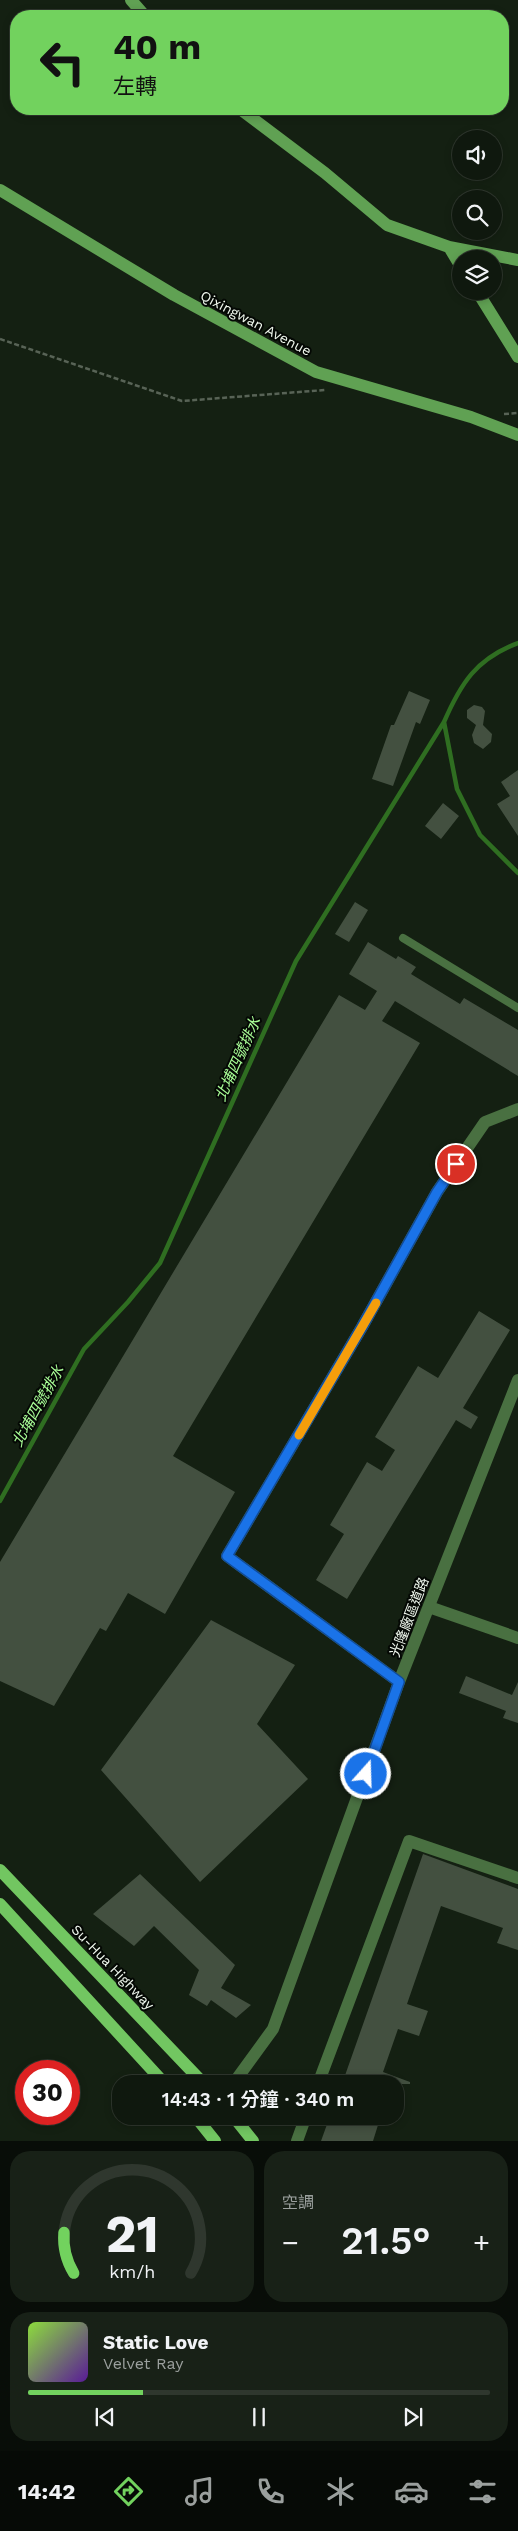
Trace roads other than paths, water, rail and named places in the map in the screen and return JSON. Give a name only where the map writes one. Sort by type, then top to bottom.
[{"type":"main road","name":"Su-Hua Highway","points":[[0,1870],[195,2075]]},
{"type":"main road","points":[[0,1904],[158,2075]]},
{"type":"main road","points":[[204,2125],[215,2141]]},
{"type":"main road","points":[[240,2125],[253,2141]]},
{"type":"street","points":[[131,0],[140,10]]},
{"type":"street","points":[[248,115],[326,173],[387,225],[449,247],[518,260]]},
{"type":"street","name":"Qixingwan Avenue","points":[[0,190],[174,295],[316,372],[471,417],[518,435]]},
{"type":"street","points":[[449,247],[452,252]]},
{"type":"street","points":[[483,300],[518,357]]},
{"type":"street","points":[[399,1682],[227,1556],[362,1327],[437,1192],[485,1122],[518,1109]]},
{"type":"street","name":"光隆廠區道路","points":[[240,2075],[273,2029],[399,1682],[518,1380]]},
{"type":"street","points":[[429,1607],[518,1638]]},
{"type":"street","points":[[321,2075],[409,1841],[518,1878]]},
{"type":"street","points":[[297,2141],[303,2125]]},
{"type":"lane","points":[[403,938],[518,1008]]},
{"type":"waterway","name":"北埔四號排水","points":[[0,1501],[84,1349],[128,1302],[160,1263],[296,961],[444,722],[464,684],[491,657],[503,649],[518,643]]},
{"type":"waterway","points":[[444,722],[457,789],[480,835],[518,873]]}]
